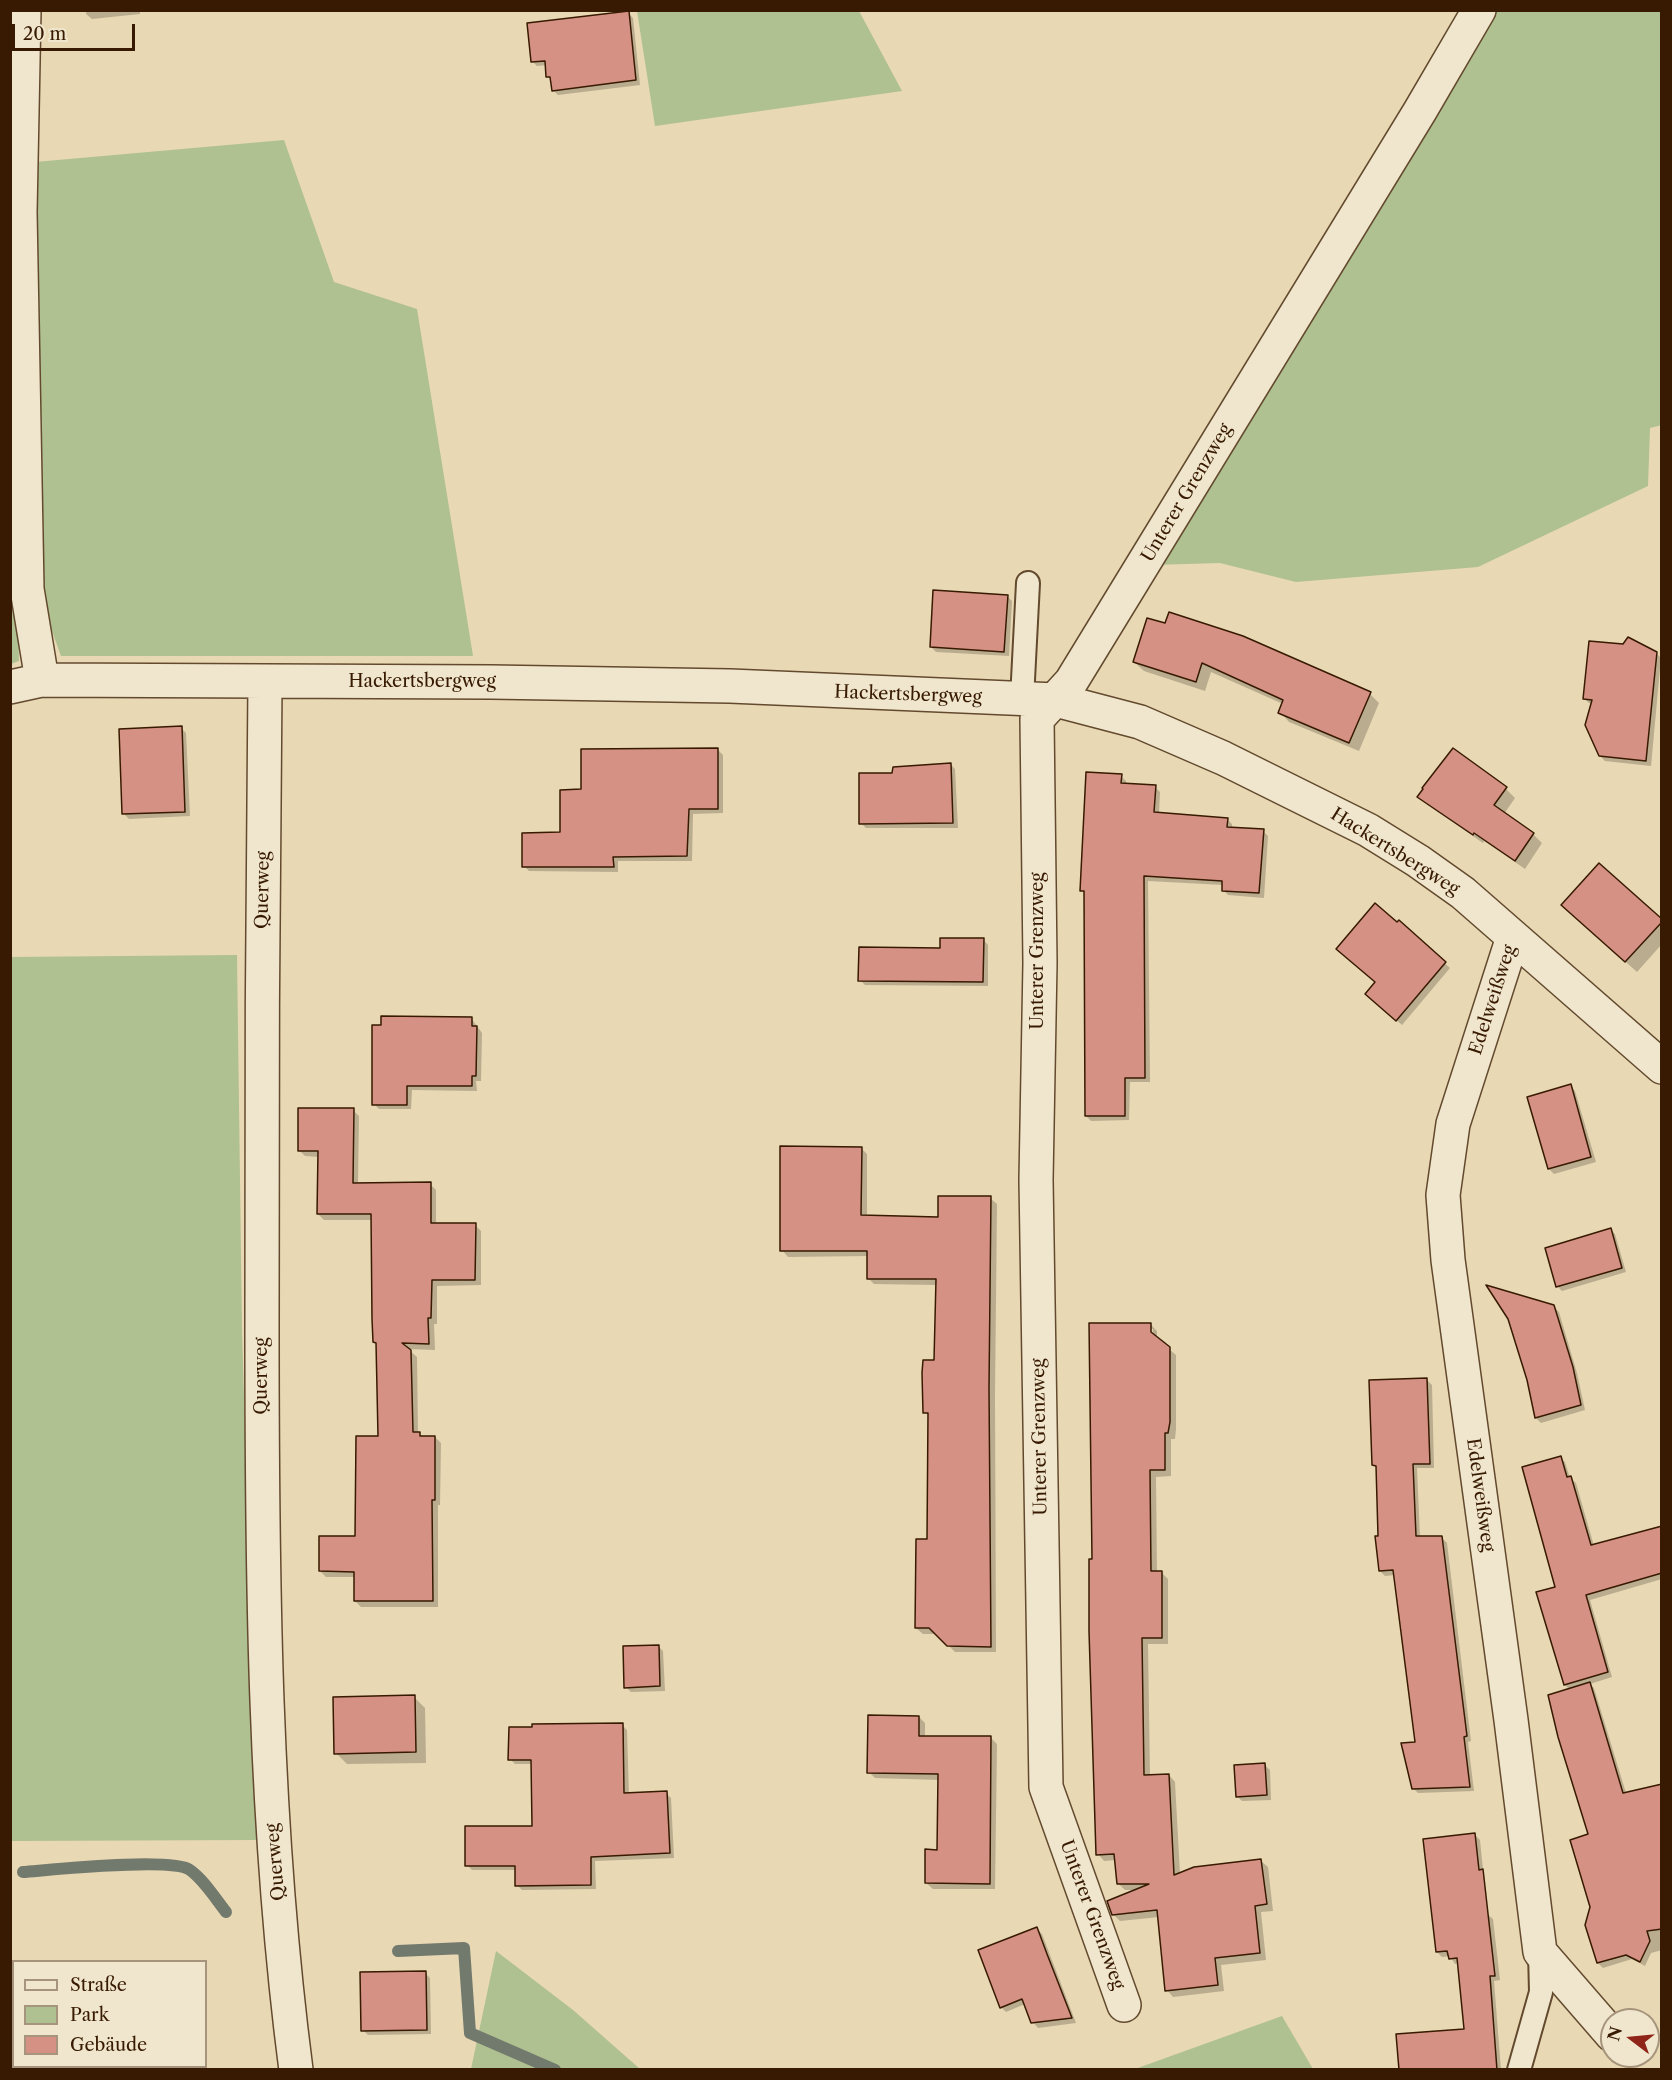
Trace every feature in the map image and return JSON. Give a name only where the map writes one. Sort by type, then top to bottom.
[{"type":"street","points":[[24,10],[20,212],[27,589],[42,680]]},
{"type":"street","name":"Unterer Grenzweg","points":[[1124,2005],[1046,1787],[1036,1180],[1040,963],[1037,719],[1056,700],[1078,672],[1420,111],[1479,10]]},
{"type":"street","name":"Hackertsbergweg","points":[[10,687],[42,680],[491,682],[730,686],[1056,700],[1140,722],[1233,762],[1368,830],[1463,893],[1662,1067]]},
{"type":"street","name":"Querweg","points":[[265,682],[262,957],[262,1433],[269,1784],[287,1999],[296,2070]]},
{"type":"street","name":"Edelweißweg","points":[[1513,937],[1453,1124],[1443,1195],[1448,1260],[1511,1720],[1540,1952]]},
{"type":"street","points":[[1540,1952],[1600,2021]]},
{"type":"lane","points":[[1022,699],[1028,583]]},
{"type":"lane","points":[[1519,2070],[1541,1992],[1540,1952]]},
{"type":"green space","points":[[637,11],[859,11],[902,91],[655,126]]},
{"type":"green space","points":[[1488,11],[1661,11],[1662,425],[1650,428],[1648,486],[1478,567],[1296,582],[1220,563],[1151,565]]},
{"type":"green space","points":[[284,140],[334,282],[417,309],[473,656],[61,656],[34,581],[35,162]]},
{"type":"green space","points":[[10,370],[19,661],[11,664],[10,664]]},
{"type":"green space","points":[[237,955],[242,1330],[257,1840],[11,1841],[10,957]]},
{"type":"green space","points":[[496,1951],[573,2010],[640,2069],[471,2069]]},
{"type":"green space","points":[[1282,2016],[1313,2069],[1135,2069]]},
{"type":"building","points":[[629,11],[636,80],[552,91],[550,77],[546,77],[545,61],[531,62],[527,23]]},
{"type":"building","points":[[933,590],[1008,595],[1004,652],[930,647]]},
{"type":"building","points":[[1169,612],[1243,636],[1371,692],[1349,743],[1278,713],[1283,700],[1202,663],[1196,682],[1133,662],[1147,618],[1165,623]]},
{"type":"building","points":[[1628,637],[1657,652],[1646,761],[1599,756],[1585,725],[1592,700],[1583,699],[1589,641],[1623,644]]},
{"type":"building","points":[[182,726],[185,812],[122,814],[119,729]]},
{"type":"building","points":[[718,748],[718,809],[689,809],[687,856],[613,857],[614,867],[522,867],[522,833],[560,832],[560,790],[581,789],[581,749]]},
{"type":"building","points":[[1453,748],[1507,787],[1494,805],[1534,833],[1515,861],[1417,797]]},
{"type":"building","points":[[951,763],[953,823],[859,824],[859,773],[892,773],[893,767]]},
{"type":"building","points":[[1086,772],[1122,774],[1121,783],[1156,785],[1154,812],[1228,818],[1227,827],[1264,829],[1259,893],[1222,891],[1222,881],[1144,876],[1145,1078],[1125,1078],[1125,1116],[1085,1116],[1084,891],[1080,891]]},
{"type":"building","points":[[1599,863],[1662,919],[1662,922],[1625,962],[1561,905]]},
{"type":"building","points":[[1375,903],[1397,922],[1399,920],[1446,962],[1396,1021],[1365,994],[1375,982],[1336,949]]},
{"type":"building","points":[[940,938],[984,938],[983,982],[858,981],[859,947],[940,948]]},
{"type":"building","points":[[381,1016],[472,1017],[472,1026],[477,1026],[476,1076],[472,1076],[472,1086],[407,1086],[407,1105],[372,1105],[372,1025],[381,1025]]},
{"type":"building","points":[[1571,1084],[1591,1157],[1548,1169],[1527,1097]]},
{"type":"building","points":[[298,1108],[354,1108],[353,1183],[431,1182],[431,1223],[476,1223],[475,1280],[432,1280],[431,1318],[428,1318],[429,1344],[402,1343],[411,1350],[413,1432],[420,1432],[420,1436],[435,1436],[435,1500],[432,1500],[433,1601],[354,1601],[354,1572],[319,1571],[319,1536],[355,1536],[356,1436],[378,1436],[376,1343],[373,1342],[372,1319],[371,1214],[317,1214],[318,1151],[298,1151]]},
{"type":"building","points":[[780,1146],[862,1147],[861,1215],[938,1217],[938,1196],[991,1196],[989,1388],[991,1647],[947,1646],[929,1628],[915,1628],[916,1539],[927,1539],[928,1413],[923,1413],[922,1373],[923,1360],[934,1360],[936,1279],[867,1279],[867,1251],[780,1251]]},
{"type":"building","points":[[1611,1228],[1622,1268],[1556,1287],[1545,1248]]},
{"type":"building","points":[[1486,1285],[1554,1305],[1573,1367],[1581,1405],[1535,1418],[1527,1380],[1508,1319]]},
{"type":"building","points":[[1089,1323],[1151,1323],[1151,1332],[1170,1347],[1170,1422],[1168,1433],[1165,1433],[1165,1470],[1150,1470],[1151,1571],[1162,1571],[1162,1638],[1142,1638],[1144,1775],[1169,1774],[1174,1875],[1194,1867],[1261,1859],[1267,1904],[1255,1906],[1260,1953],[1215,1958],[1218,1985],[1165,1991],[1157,1910],[1112,1915],[1107,1901],[1149,1884],[1117,1884],[1114,1854],[1096,1855],[1089,1631],[1089,1559],[1092,1559]]},
{"type":"building","points":[[1427,1378],[1430,1464],[1413,1464],[1416,1536],[1442,1536],[1467,1736],[1464,1737],[1470,1787],[1412,1789],[1401,1743],[1415,1742],[1393,1570],[1379,1571],[1375,1536],[1378,1536],[1376,1466],[1372,1465],[1369,1380]]},
{"type":"building","points":[[1561,1456],[1567,1477],[1571,1476],[1591,1545],[1662,1526],[1662,1573],[1586,1595],[1608,1672],[1564,1685],[1536,1592],[1555,1587],[1522,1467]]},
{"type":"building","points":[[659,1645],[660,1686],[624,1688],[623,1646]]},
{"type":"building","points":[[1590,1682],[1623,1793],[1662,1784],[1662,1929],[1647,1931],[1650,1941],[1640,1962],[1626,1955],[1597,1963],[1585,1925],[1590,1907],[1570,1840],[1588,1834],[1558,1737],[1548,1695]]},
{"type":"building","points":[[415,1695],[416,1752],[334,1754],[333,1697]]},
{"type":"building","points":[[868,1715],[919,1716],[919,1736],[991,1736],[990,1884],[925,1883],[925,1849],[937,1850],[938,1774],[867,1773]]},
{"type":"building","points":[[623,1723],[624,1793],[667,1791],[670,1853],[591,1857],[591,1885],[515,1886],[515,1866],[465,1866],[465,1826],[532,1826],[531,1760],[508,1760],[509,1727],[532,1727],[532,1724]]},
{"type":"building","points":[[1265,1763],[1267,1795],[1236,1797],[1234,1765]]},
{"type":"building","points":[[1475,1833],[1479,1870],[1483,1869],[1495,1976],[1490,1976],[1497,2070],[1399,2070],[1396,2034],[1464,2029],[1457,1958],[1449,1959],[1447,1951],[1436,1952],[1423,1839]]},
{"type":"building","points":[[1037,1927],[1072,2018],[1031,2023],[1022,1999],[1000,2008],[978,1950]]},
{"type":"building","points":[[426,1971],[427,2030],[361,2031],[360,1972]]},
{"type":"waterway","points":[[23,1872],[136,1864],[179,1866],[190,1870],[200,1879],[226,1912]]},
{"type":"waterway","points":[[398,1951],[464,1948],[470,2033],[555,2070]]}]
